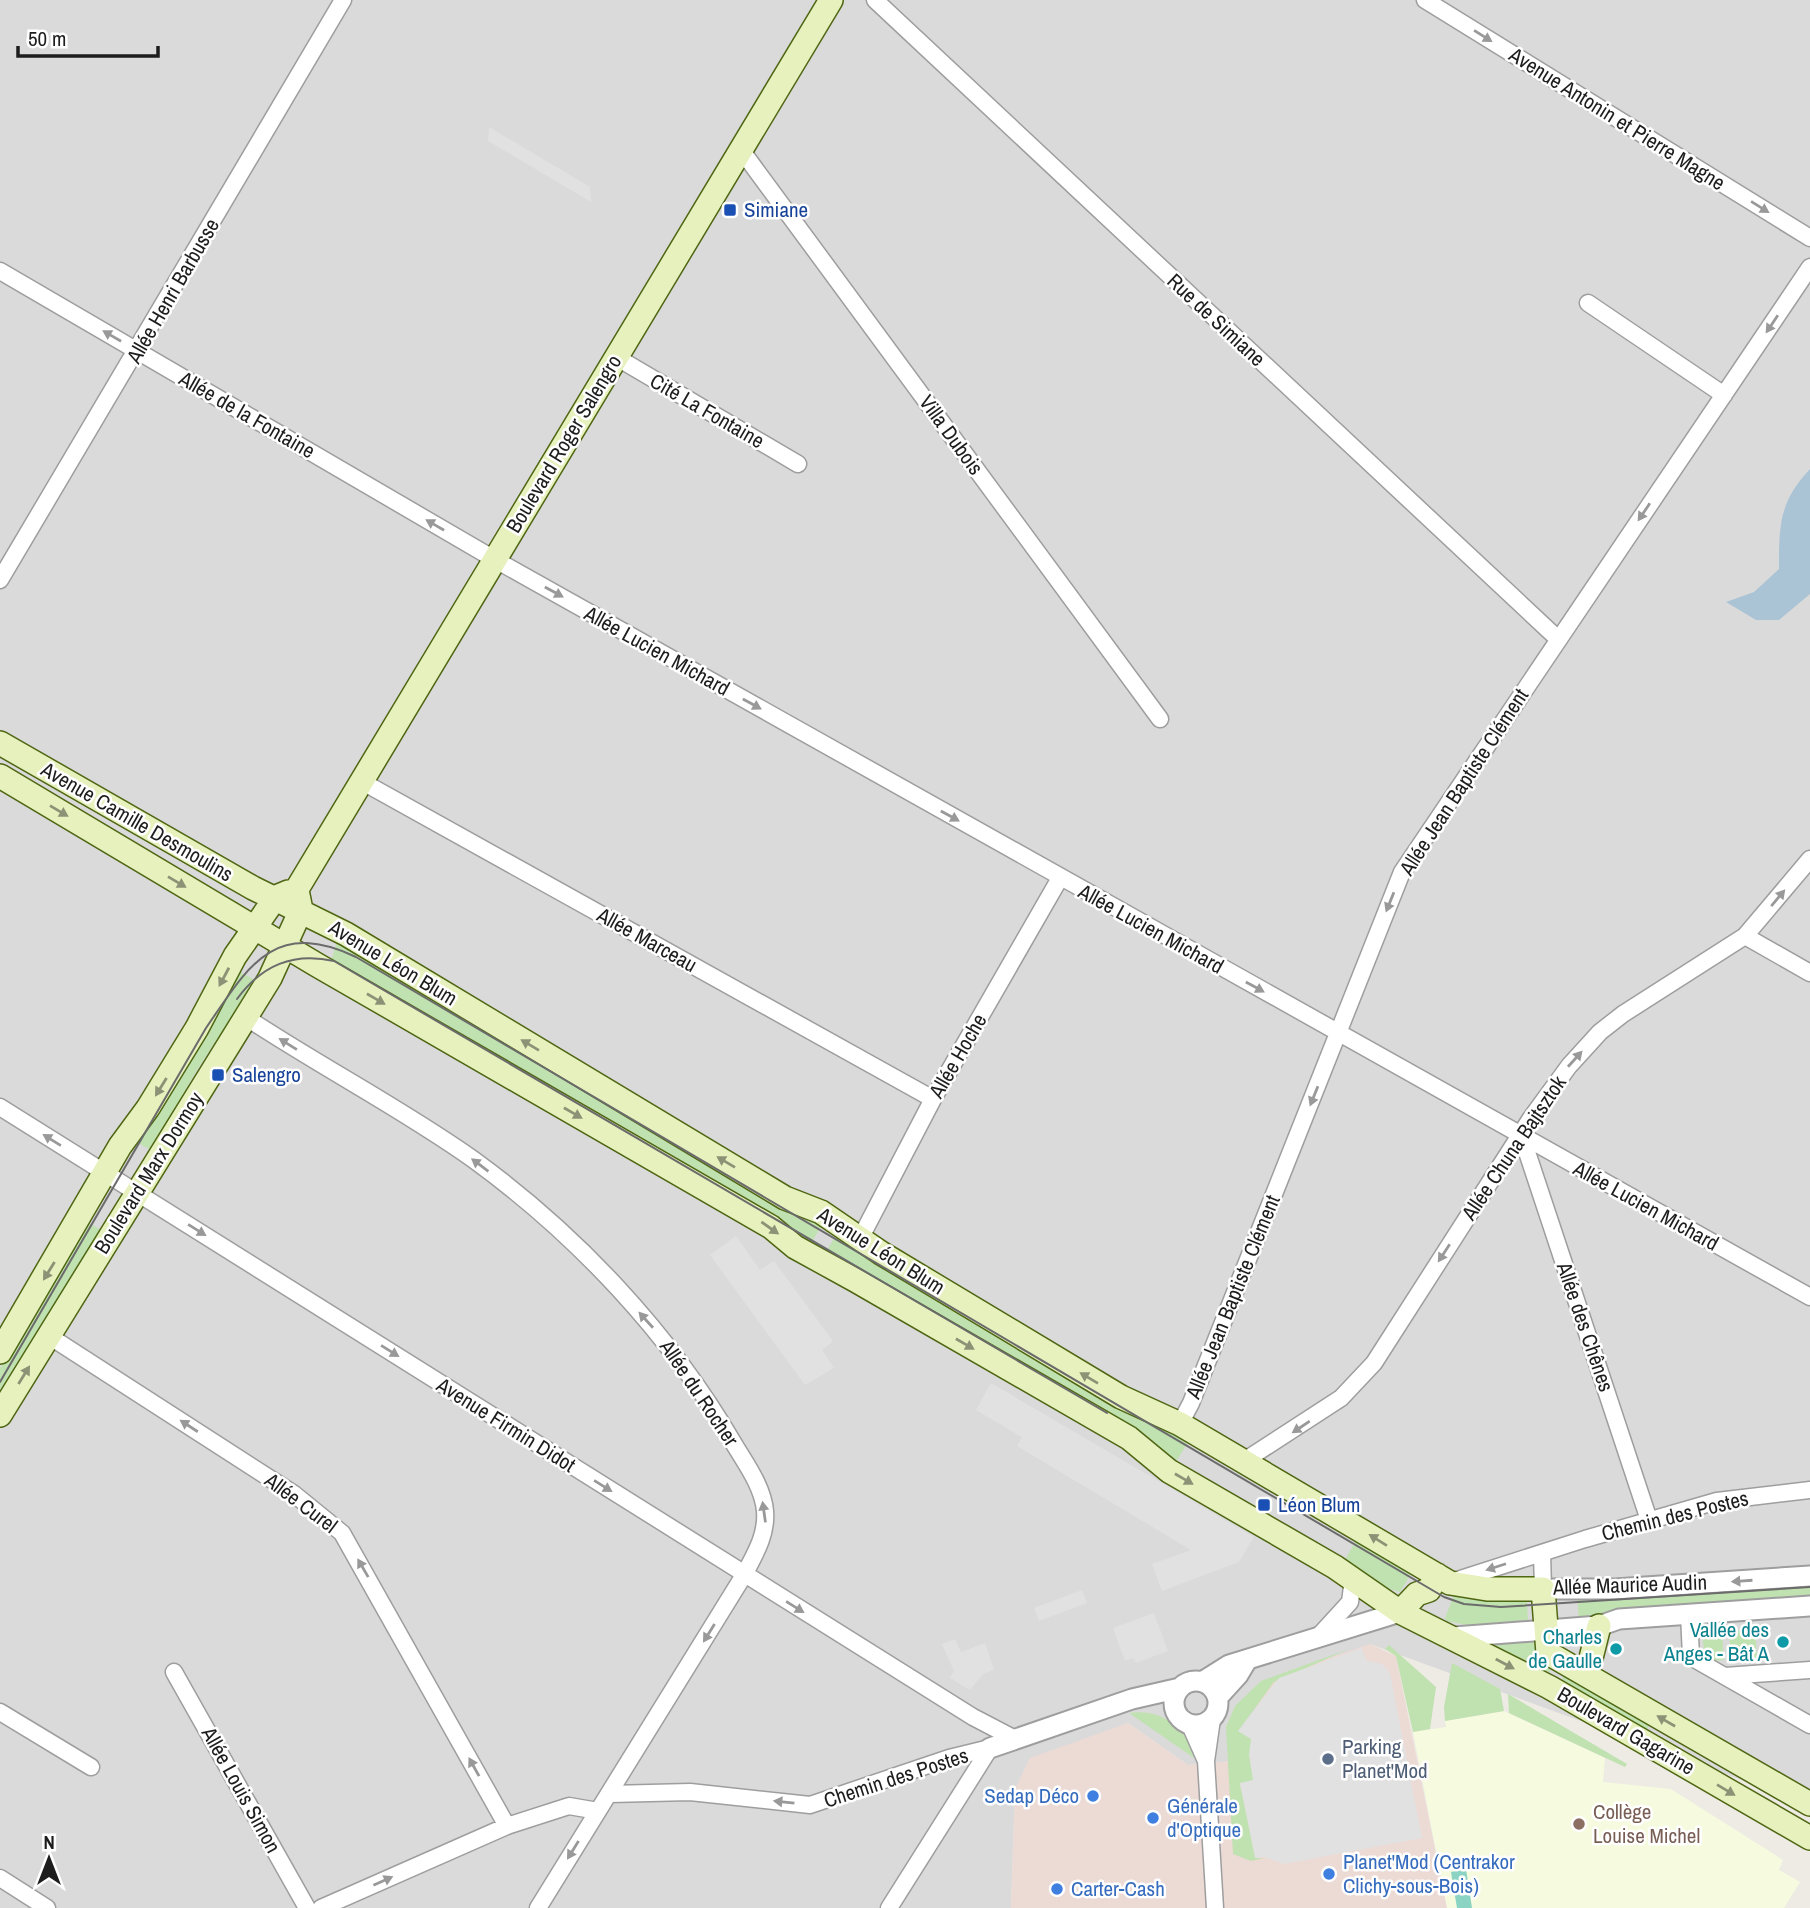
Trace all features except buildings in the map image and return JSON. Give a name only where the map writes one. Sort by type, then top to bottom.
[{"type":"main road","name":"Boulevard Roger Salengro","points":[[291,899],[831,0]]},
{"type":"main road","name":"Avenue Camille Desmoulins","points":[[0,743],[253,888],[291,899]]},
{"type":"main road","name":"Avenue Camille Desmoulins","points":[[0,776],[254,927]]},
{"type":"main road","name":"Boulevard Marx Dormoy","points":[[0,1352],[57,1259],[104,1172],[190,1040],[254,927],[291,899]]},
{"type":"main road","name":"Boulevard Marx Dormoy","points":[[0,1415],[140,1193],[244,1016],[270,978],[286,946],[291,899]]},
{"type":"main road","name":"Avenue Léon Blum","points":[[291,899],[785,1198],[821,1212],[881,1253],[1121,1397],[1180,1424],[1444,1579]]},
{"type":"main road","name":"Avenue Léon Blum","points":[[254,927],[771,1227],[795,1247],[828,1268],[855,1280],[1129,1438],[1169,1471],[1353,1580],[1400,1612]]},
{"type":"main road","name":"Allée Maurice Audin","points":[[1444,1579],[1478,1588],[1543,1588]]},
{"type":"main road","points":[[1400,1612],[1417,1594],[1429,1590],[1444,1579]]},
{"type":"main road","name":"Boulevard Gagarine","points":[[1543,1588],[1548,1653],[1810,1804]]},
{"type":"main road","name":"Boulevard Gagarine","points":[[1400,1612],[1454,1637],[1656,1747],[1810,1838]]},
{"type":"main road","points":[[1587,1674],[1599,1626]]},
{"type":"street","name":"Allée Henri Barbusse","points":[[0,580],[138,351],[343,0]]},
{"type":"street","name":"Rue de Simiane","points":[[875,0],[1559,639]]},
{"type":"street","name":"Avenue Antonin et Pierre Magne","points":[[1425,0],[1446,6],[1810,238]]},
{"type":"street","name":"Villa Dubois","points":[[741,151],[1160,719]]},
{"type":"street","name":"Allée Jean Baptiste Clément","points":[[1180,1424],[1191,1403],[1402,872],[1810,267]]},
{"type":"street","name":"Allée de la Fontaine","points":[[0,271],[494,559]]},
{"type":"street","points":[[1588,303],[1724,395]]},
{"type":"street","name":"Cité La Fontaine","points":[[616,357],[798,464]]},
{"type":"street","name":"Allée Lucien Michard","points":[[494,559],[1810,1297]]},
{"type":"street","name":"Allée Marceau","points":[[361,781],[933,1099]]},
{"type":"street","name":"Allée Chuna Bajtsztok","points":[[1244,1461],[1341,1398],[1374,1363],[1521,1134],[1569,1066],[1600,1031],[1745,936],[1810,859]]},
{"type":"street","name":"Allée Hoche","points":[[861,1237],[933,1099],[1060,878]]},
{"type":"street","points":[[1745,936],[1810,972]]},
{"type":"street","name":"Allée du Rocher","points":[[244,1016],[483,1168],[570,1242],[666,1343],[708,1398],[755,1479],[765,1508],[766,1527],[759,1548],[744,1575],[538,1908]]},
{"type":"street","name":"Avenue Firmin Didot","points":[[0,1107],[744,1575],[973,1717],[1015,1740]]},
{"type":"street","name":"Allée des Chênes","points":[[1521,1134],[1649,1520]]},
{"type":"street","name":"Allée Curel","points":[[49,1336],[294,1494],[342,1533],[507,1826]]},
{"type":"street","name":"Chemin des Postes","points":[[1444,1579],[1737,1497],[1810,1490]]},
{"type":"street","points":[[1542,1553],[1543,1588]]},
{"type":"street","name":"Allée Maurice Audin","points":[[1543,1588],[1615,1589],[1810,1576]]},
{"type":"street","points":[[1318,1637],[1350,1602],[1353,1580]]},
{"type":"street","name":"Allée Maurice Audin","points":[[1454,1637],[1599,1626],[1619,1619],[1810,1606]]},
{"type":"street","points":[[1202,1682],[1229,1665],[1400,1612]]},
{"type":"street","points":[[1689,1614],[1691,1657],[1810,1725]]},
{"type":"street","points":[[1218,1697],[1238,1675],[1247,1660]]},
{"type":"street","points":[[1724,1676],[1810,1670]]},
{"type":"street","name":"Allée Louis Simon","points":[[174,1672],[307,1908]]},
{"type":"street","points":[[1206,1761],[1190,1725],[1178,1716],[1175,1709],[1174,1698],[1180,1688],[1194,1681],[1212,1687],[1218,1697],[1218,1709],[1212,1719],[1206,1761],[1215,1908]]},
{"type":"street","name":"Chemin des Postes","points":[[610,1794],[690,1792],[810,1805],[949,1758],[1015,1740],[1132,1699],[1180,1688]]},
{"type":"street","points":[[1132,1699],[1175,1709]]},
{"type":"street","points":[[0,1712],[91,1767]]},
{"type":"street","points":[[1190,1725],[1201,1725],[1212,1719]]},
{"type":"street","points":[[889,1908],[990,1748]]},
{"type":"street","points":[[321,1908],[507,1826],[569,1806],[598,1811]]},
{"type":"street","points":[[0,1878],[47,1908]]},
{"type":"shaded area","points":[[0,0],[1810,0],[1810,1805],[1370,1644],[1231,1761],[1188,1765],[1128,1723],[1015,1789],[1011,1908],[0,1908]]},
{"type":"shaded area","points":[[489,127],[590,187],[591,202],[488,141]]},
{"type":"shaded area","points":[[1810,469],[1810,594],[1779,620],[1756,620],[1726,602],[1754,592],[1779,569],[1779,539],[1783,515],[1792,492]]},
{"type":"shaded area","points":[[736,1236],[760,1270],[774,1261],[833,1341],[822,1350],[834,1368],[805,1385],[710,1255]]},
{"type":"shaded area","points":[[991,1383],[1254,1537],[1239,1562],[1162,1591],[1152,1564],[1191,1550],[1017,1446],[1022,1437],[976,1410]]},
{"type":"shaded area","points":[[1082,1590],[1087,1603],[1039,1621],[1034,1608]]},
{"type":"shaded area","points":[[1154,1613],[1168,1651],[1136,1663],[1133,1658],[1125,1661],[1113,1628]]},
{"type":"shaded area","points":[[955,1639],[961,1652],[985,1643],[994,1670],[983,1674],[970,1690],[950,1678],[954,1671],[942,1644]]},
{"type":"shaded area","points":[[1370,1644],[1396,1656],[1447,1908],[1011,1908],[1015,1789],[1030,1758],[1128,1723],[1188,1765],[1231,1761],[1269,1679]]},
{"type":"shaded area","name":"Parking Planet'Mod","points":[[1362,1648],[1366,1660],[1382,1664],[1390,1673],[1422,1838],[1284,1864],[1264,1857],[1255,1858],[1240,1783],[1253,1780],[1249,1755],[1251,1739],[1238,1731],[1279,1678]]},
{"type":"shaded area","name":"Collège Louise Michel","points":[[1504,1711],[1605,1758],[1603,1782],[1671,1789],[1783,1860],[1779,1870],[1800,1882],[1784,1908],[1447,1908],[1413,1732],[1446,1727],[1445,1721]]},
{"type":"shaded area","points":[[1466,1869],[1472,1908],[1457,1908],[1451,1872]]},
{"type":"green space","points":[[338,938],[823,1223],[809,1247],[330,964]]},
{"type":"green space","points":[[235,969],[259,982],[215,1042],[188,1085],[157,1153],[132,1140]]},
{"type":"green space","points":[[83,1220],[107,1233],[0,1402],[0,1368],[69,1251]]},
{"type":"green space","points":[[838,1232],[1192,1436],[1174,1465],[824,1255]]},
{"type":"green space","points":[[1368,1539],[1412,1572],[1400,1592],[1377,1585],[1342,1565],[1355,1542],[1363,1546]]},
{"type":"green space","points":[[1810,1582],[1810,1601],[1579,1621],[1577,1593]]},
{"type":"green space","points":[[1454,1595],[1511,1598],[1512,1602],[1527,1602],[1528,1620],[1513,1621],[1513,1626],[1471,1626],[1447,1621],[1445,1618]]},
{"type":"green space","points":[[1755,1629],[1757,1658],[1731,1659],[1729,1631]]},
{"type":"green space","points":[[1722,1632],[1724,1660],[1714,1661],[1704,1650],[1702,1633]]},
{"type":"green space","points":[[1536,1639],[1536,1656],[1553,1666],[1547,1676],[1483,1644]]},
{"type":"green space","points":[[1389,1645],[1436,1687],[1430,1729],[1413,1732],[1396,1656],[1385,1649]]},
{"type":"green space","points":[[1349,1649],[1274,1682],[1239,1730],[1251,1739],[1253,1780],[1240,1784],[1256,1858],[1264,1858],[1251,1861],[1233,1854],[1226,1727],[1235,1706],[1261,1681]]},
{"type":"green space","points":[[1452,1663],[1500,1689],[1504,1711],[1445,1721],[1444,1707]]},
{"type":"green space","points":[[1565,1673],[1650,1723],[1646,1731],[1560,1683]]},
{"type":"green space","points":[[1508,1694],[1627,1764],[1625,1767],[1509,1713]]},
{"type":"green space","points":[[1129,1713],[1151,1714],[1171,1722],[1186,1737],[1194,1758]]},
{"type":"tram line","points":[[0,1382],[221,1006],[250,968],[266,955],[283,946],[303,943],[327,946],[356,957],[1444,1597],[1464,1604],[1501,1607],[1810,1587]]},
{"type":"tram line","points":[[237,999],[257,977],[279,964],[305,958],[334,961],[1107,1413]]},
{"type":"place","name":"Simiane","points":[[730,210]]},
{"type":"place","name":"Salengro","points":[[218,1075]]},
{"type":"place","name":"Léon Blum","points":[[1264,1505]]},
{"type":"place","name":"Vallée des Anges - Bât A","points":[[1783,1642]]},
{"type":"place","name":"Charles de Gaulle","points":[[1616,1649]]},
{"type":"place","name":"Parking Planet'Mod","points":[[1328,1759]]},
{"type":"place","name":"Sedap Déco","points":[[1093,1796]]},
{"type":"place","name":"Générale d'Optique","points":[[1153,1818]]},
{"type":"place","name":"Collège Louise Michel","points":[[1579,1824]]},
{"type":"place","name":"Planet'Mod (Centrakor Clichy-sous-Bois)","points":[[1329,1874]]},
{"type":"place","name":"Carter-Cash","points":[[1057,1889]]}]
